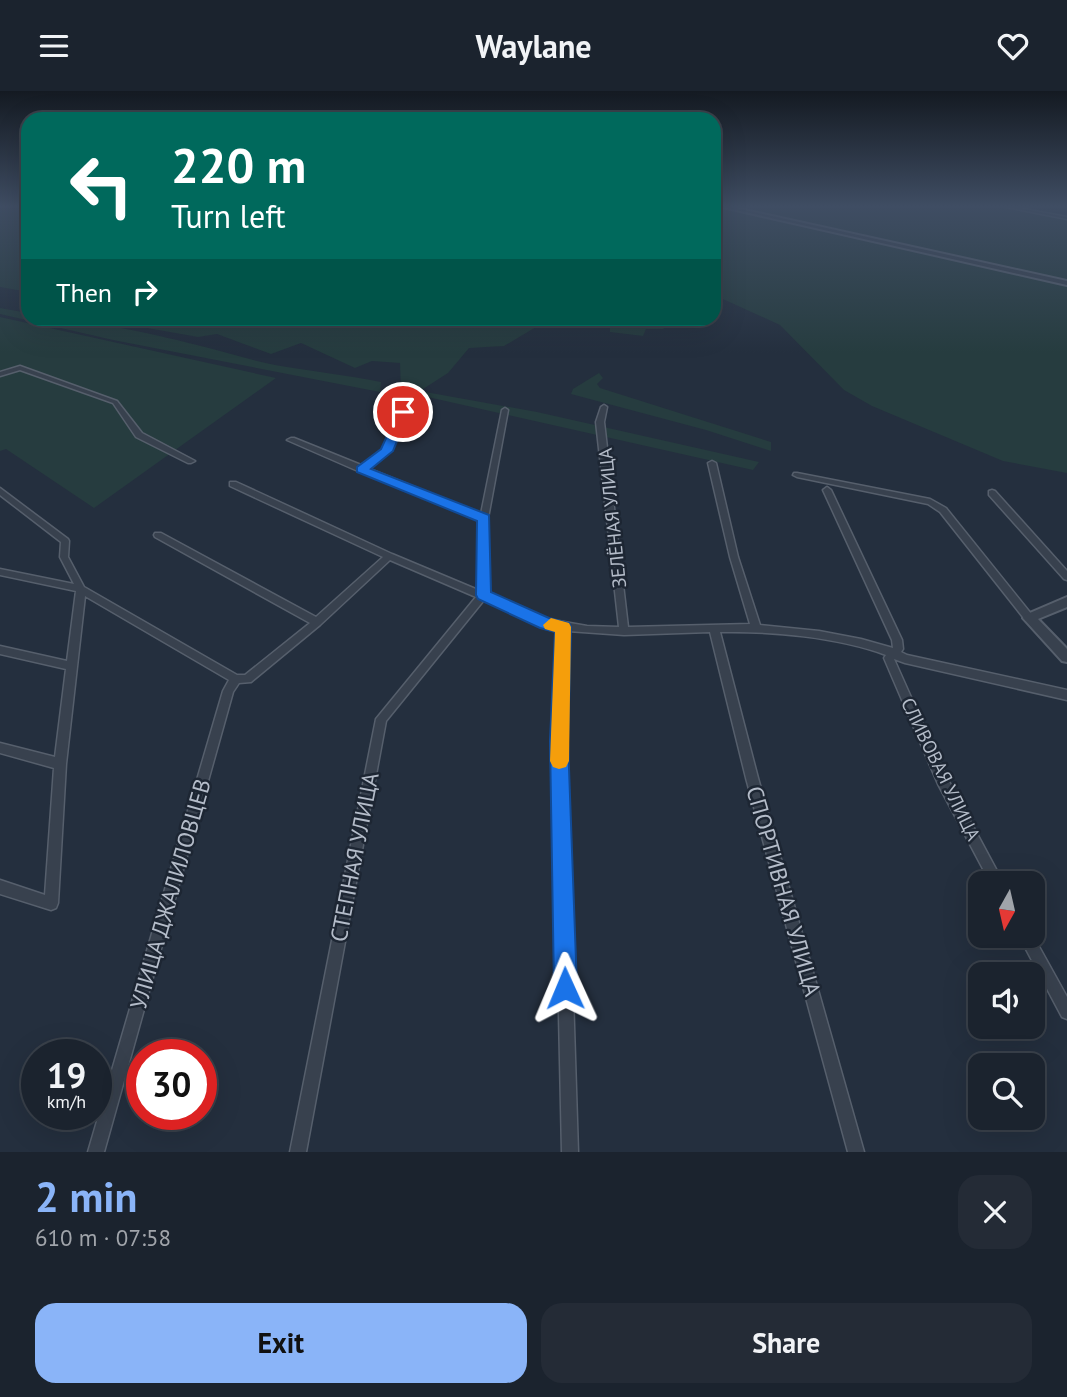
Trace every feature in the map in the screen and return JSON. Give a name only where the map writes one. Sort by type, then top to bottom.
[{"type":"street","points":[[939,255],[1067,283]]},
{"type":"street","points":[[0,374],[20,368],[115,402],[139,435],[191,461]]},
{"type":"street","points":[[361,470],[386,451],[411,392]]},
{"type":"street","name":"ЗЕЛЁНАЯ УЛИЦА","points":[[604,407],[600,422],[624,631]]},
{"type":"street","points":[[484,595],[484,518],[505,410]]},
{"type":"street","points":[[291,440],[484,518]]},
{"type":"street","points":[[712,463],[734,557],[756,629]]},
{"type":"street","points":[[797,475],[930,502],[943,510],[1029,618],[1067,657]]},
{"type":"street","points":[[233,484],[389,556],[546,623],[563,627],[624,631],[714,628],[800,632],[884,647],[905,659],[1067,695]]},
{"type":"street","points":[[827,490],[897,640],[898,649],[894,653]]},
{"type":"street","points":[[0,491],[65,541],[64,557],[81,589],[60,764],[51,902],[0,887]]},
{"type":"street","points":[[992,493],[1067,577]]},
{"type":"street","points":[[158,535],[317,622]]},
{"type":"street","points":[[0,572],[81,589],[236,679],[247,679],[317,622],[389,556]]},
{"type":"street","name":"СТЕПНАЯ УЛИЦА","points":[[298,1152],[381,719],[484,595]]},
{"type":"street","points":[[1029,618],[1067,602]]},
{"type":"street","points":[[563,627],[559,741],[570,1152]]},
{"type":"street","name":"СПОРТИВНАЯ УЛИЦА","points":[[714,628],[752,778],[856,1152]]},
{"type":"street","points":[[0,650],[72,666]]},
{"type":"street","name":"СЛИВОВАЯ УЛИЦА","points":[[894,653],[889,658],[942,781],[991,871]]},
{"type":"street","name":"УЛИЦА ДЖАЛИЛОВЦЕВ","points":[[96,1152],[228,691],[236,679]]},
{"type":"street","points":[[0,748],[60,764]]},
{"type":"street","points":[[1033,949],[1067,1012]]},
{"type":"green space","points":[[0,255],[21,255],[21,291],[0,287]]},
{"type":"green space","points":[[721,255],[932,255],[1067,285],[1067,473],[1003,461],[872,406],[844,390],[780,325],[721,298]]},
{"type":"green space","points":[[947,255],[1067,255],[1067,281]]},
{"type":"green space","points":[[0,308],[21,312],[21,319],[0,314]]},
{"type":"green space","points":[[0,317],[21,322],[21,326],[41,326],[276,378],[94,508],[6,449],[0,451]]},
{"type":"green space","points":[[52,326],[113,327],[275,365],[381,382],[380,392]]},
{"type":"green space","points":[[136,326],[534,326],[536,327],[504,346],[469,348],[448,373],[420,391],[537,412],[759,462],[753,470],[401,391],[400,363],[372,361],[355,368],[301,343],[271,354],[217,334],[198,337]]},
{"type":"green space","points":[[610,326],[666,326],[663,329],[646,329],[643,336],[610,332]]},
{"type":"green space","points":[[599,373],[603,378],[597,384],[600,388],[771,442],[771,451],[706,430],[571,394],[573,389]]},
{"type":"slow traffic","points":[[551,625],[563,627],[559,761]]},
{"type":"route","points":[[403,412],[386,451],[361,470],[484,518],[484,595],[546,623],[563,627],[559,741],[565,988]]}]
